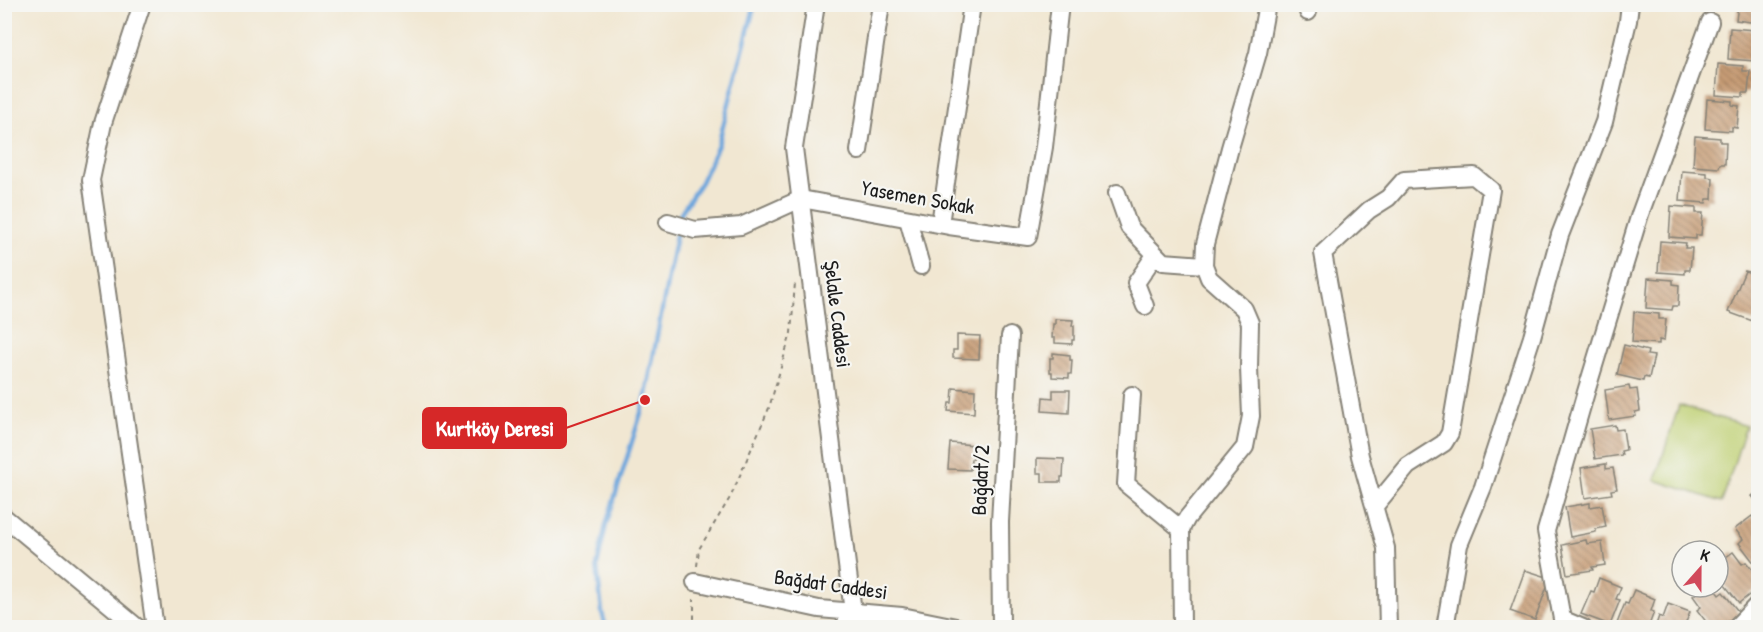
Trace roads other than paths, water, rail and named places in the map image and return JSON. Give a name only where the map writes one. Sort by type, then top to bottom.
[{"type":"street","points":[[142,4],[103,123],[91,180],[155,627]]},
{"type":"street","name":"Şelale Caddesi","points":[[816,4],[794,148],[854,612]]},
{"type":"street","points":[[859,151],[881,4]]},
{"type":"street","points":[[940,224],[972,4]]},
{"type":"street","name":"Yasemen Sokak","points":[[801,199],[908,219],[1028,237],[1044,147],[1060,4]]},
{"type":"street","points":[[1182,627],[1182,529],[1187,518],[1245,447],[1251,416],[1250,323],[1244,309],[1209,278],[1204,265],[1205,244],[1258,53],[1268,4]]},
{"type":"street","points":[[1445,627],[1459,545],[1483,487],[1518,380],[1560,235],[1604,122],[1629,21],[1630,4]]},
{"type":"street","points":[[1583,627],[1562,619],[1546,531],[1640,214],[1710,22]]},
{"type":"street","points":[[1375,506],[1407,466],[1444,443],[1450,433],[1491,190],[1474,176],[1404,180],[1388,198],[1369,210],[1323,253],[1360,456],[1386,548],[1388,627]]},
{"type":"street","points":[[1117,193],[1129,227],[1163,262],[1204,265]]},
{"type":"street","points":[[668,222],[695,230],[741,226],[801,199]]},
{"type":"street","points":[[908,219],[921,266]]},
{"type":"street","points":[[1144,306],[1136,283],[1155,255]]},
{"type":"street","name":"Bağdat/2","points":[[1001,627],[1000,522],[1010,336]]},
{"type":"street","points":[[1132,395],[1126,484],[1182,529]]},
{"type":"street","points":[[4,517],[138,627]]},
{"type":"street","name":"Bağdat Caddesi","points":[[694,582],[819,609],[902,616],[961,627]]},
{"type":"street","points":[[1735,627],[1758,604]]},
{"type":"street","points":[[843,627],[854,612]]},
{"type":"waterway","points":[[679,222],[680,214],[701,182],[718,145],[755,4]]},
{"type":"waterway","points":[[606,628],[597,566],[606,525],[645,400],[677,230]]},
{"type":"place","name":"Kurtköy Deresi","points":[[645,400]]}]
